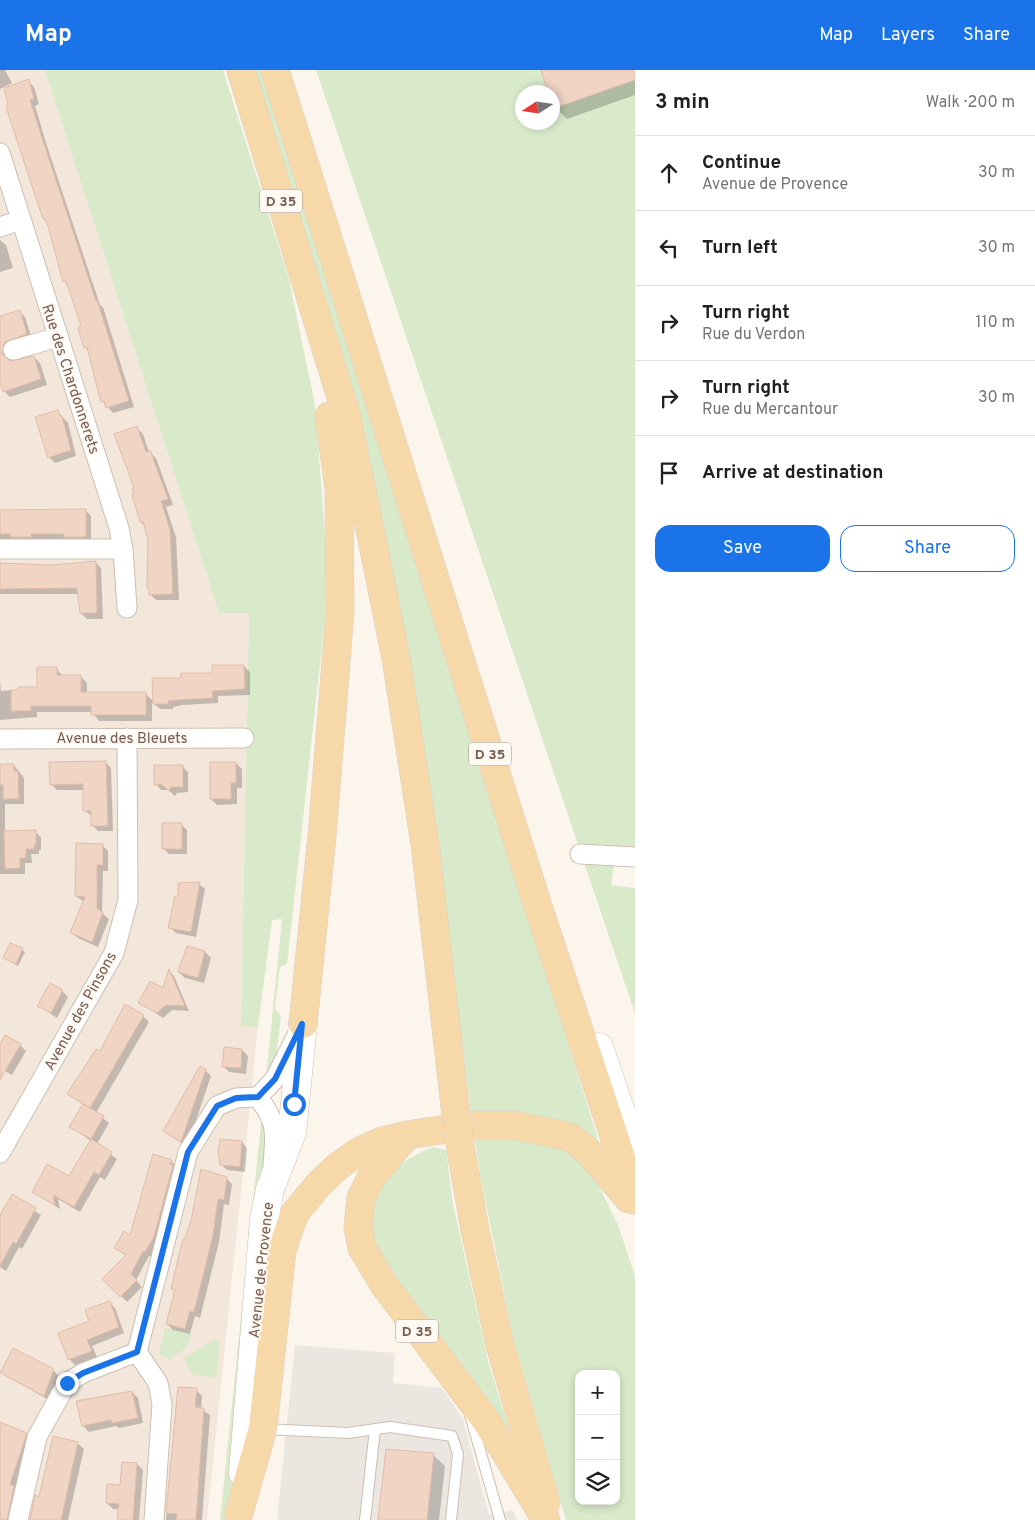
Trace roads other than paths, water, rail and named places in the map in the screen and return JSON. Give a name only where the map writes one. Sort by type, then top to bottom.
[{"type":"main road","name":"D 35","points":[[241,70],[346,414],[396,658],[424,844],[460,1150],[500,1345],[552,1520]]},
{"type":"main road","name":"D 35","points":[[274,70],[559,970],[635,1200]]},
{"type":"main road","points":[[302,1024],[322,836],[340,612],[339,488],[313,306]]},
{"type":"main road","points":[[239,1517],[263,1428],[282,1250],[295,1213],[319,1184],[351,1157],[382,1141],[407,1135],[490,1124],[521,1126],[570,1137],[587,1150],[635,1207]]},
{"type":"main road","name":"D 35","points":[[407,1135],[371,1178],[361,1198],[358,1214],[359,1240],[384,1286],[487,1422],[546,1520]]},
{"type":"street","name":"Rue des Chardonnerets","points":[[0,154],[119,528],[123,549],[126,608]]},
{"type":"street","points":[[0,227],[20,220]]},
{"type":"street","points":[[13,350],[58,337]]},
{"type":"street","points":[[0,549],[123,549]]},
{"type":"street","name":"Avenue des Pinsons","points":[[0,1153],[114,953],[128,900],[127,738]]},
{"type":"street","name":"Avenue des Bleuets","points":[[0,739],[244,738]]},
{"type":"street","points":[[580,854],[635,857]]},
{"type":"street","points":[[559,970],[595,1036],[635,1152]]},
{"type":"street","points":[[154,1520],[162,1404],[158,1383],[137,1352],[188,1152],[217,1106],[236,1098],[258,1097],[275,1079],[302,1024]]},
{"type":"street","name":"Avenue de Provence","points":[[239,1517],[261,1247],[270,1189],[292,1133],[302,1024]]},
{"type":"street","points":[[258,1097],[271,1115],[275,1129],[270,1189]]},
{"type":"street","points":[[18,1520],[38,1437],[67,1383],[83,1373],[137,1352]]},
{"type":"lane","points":[[464,1392],[500,1520]]},
{"type":"lane","points":[[250,1394],[263,1428],[348,1434],[390,1427],[452,1436],[458,1454],[451,1520]]},
{"type":"lane","points":[[365,1520],[375,1429]]}]
